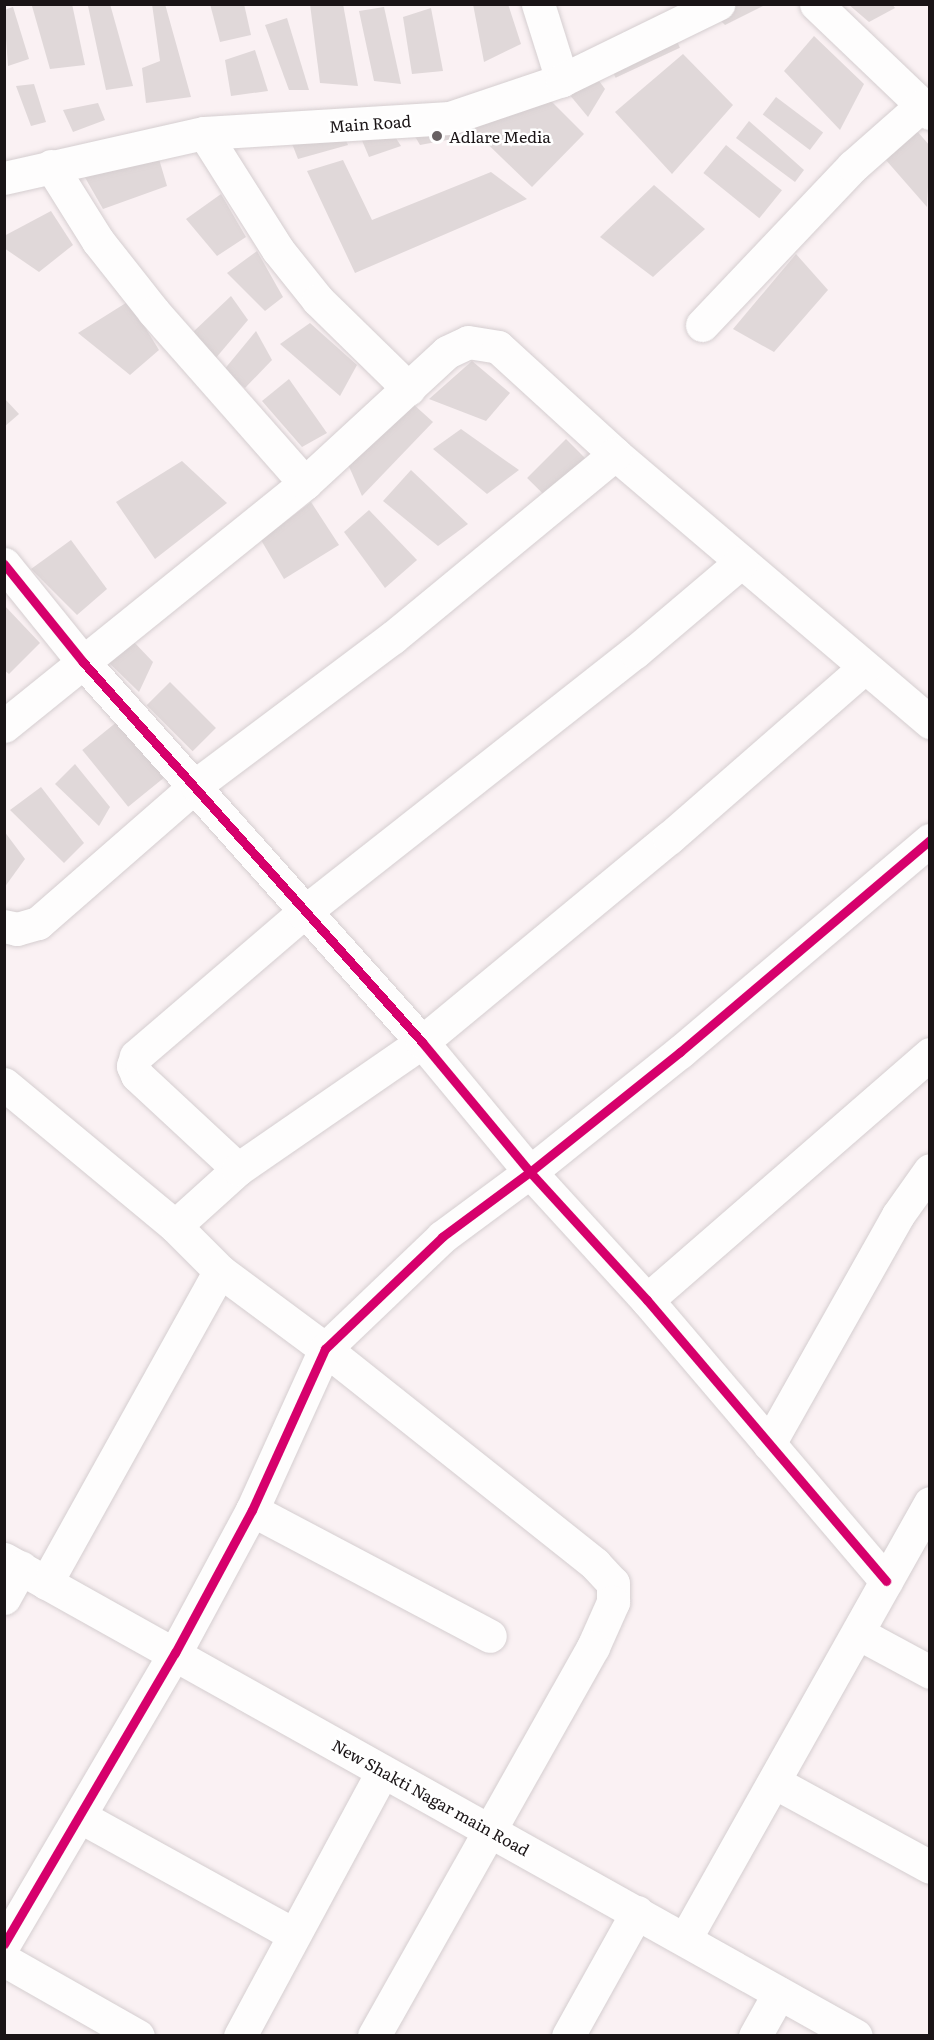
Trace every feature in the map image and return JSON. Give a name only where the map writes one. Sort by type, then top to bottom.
[{"type":"street","points":[[538,4],[562,80]]},
{"type":"street","name":"Main Road","points":[[4,178],[204,133],[450,118],[562,80],[718,4]]},
{"type":"street","points":[[702,325],[853,166],[925,110],[816,4]]},
{"type":"street","points":[[204,133],[278,250],[318,300],[409,389]]},
{"type":"street","points":[[51,166],[98,241],[154,312],[305,483]]},
{"type":"street","points":[[4,726],[305,483],[447,352],[468,342],[485,342],[498,347],[615,454],[930,722]]},
{"type":"street","points":[[4,926],[17,929],[38,923],[196,785],[392,638],[615,454]]},
{"type":"street","points":[[238,1169],[145,1084],[132,1066],[145,1047],[303,913],[635,652],[741,562]]},
{"type":"street","points":[[4,564],[83,662],[196,785],[303,913],[422,1042],[530,1172],[647,1300],[886,1581]]},
{"type":"street","points":[[175,1226],[238,1169],[422,1042],[669,838],[864,668]]},
{"type":"street","points":[[4,1944],[81,1817],[175,1653],[252,1510],[325,1349],[442,1237],[530,1172],[681,1052],[930,840]]},
{"type":"street","points":[[647,1300],[930,1054]]},
{"type":"street","points":[[4,1084],[175,1226],[220,1271],[325,1349],[595,1564],[613,1583],[613,1602],[608,1620],[374,2036]]},
{"type":"street","points":[[769,1444],[898,1215],[930,1170]]},
{"type":"street","points":[[4,1598],[220,1271]]},
{"type":"street","points":[[685,1939],[776,1783],[930,1503]]},
{"type":"street","points":[[252,1510],[490,1636]]},
{"type":"street","name":"New Shakti Nagar main Road","points":[[24,1570],[175,1653],[382,1772],[490,1828],[856,2036]]},
{"type":"street","points":[[858,1633],[930,1672]]},
{"type":"street","points":[[240,2036],[382,1772]]},
{"type":"street","points":[[776,1783],[930,1868]]},
{"type":"street","points":[[81,1817],[293,1934]]},
{"type":"street","points":[[568,2036],[637,1912]]},
{"type":"street","points":[[4,1960],[138,2036]]},
{"type":"street","points":[[755,2036],[779,1993]]},
{"type":"building","points":[[72,4],[85,65],[50,69],[32,6]]},
{"type":"building","points":[[110,4],[133,86],[106,90],[88,6]]},
{"type":"building","points":[[152,4],[165,4],[191,97],[146,103],[142,68],[160,61]]},
{"type":"building","points":[[210,4],[244,4],[251,35],[220,42]]},
{"type":"building","points":[[310,4],[343,4],[358,86],[320,83]]},
{"type":"building","points":[[473,4],[508,4],[521,44],[484,62]]},
{"type":"building","points":[[732,4],[767,4],[725,25],[713,13]]},
{"type":"building","points":[[848,4],[892,4],[895,8],[869,22]]},
{"type":"building","points":[[13,7],[29,59],[8,66],[4,10]]},
{"type":"building","points":[[384,7],[401,84],[374,81],[359,11]]},
{"type":"building","points":[[431,8],[443,71],[412,74],[403,17]]},
{"type":"building","points":[[287,18],[309,90],[289,90],[265,25]]},
{"type":"building","points":[[674,35],[680,48],[616,78],[610,65]]},
{"type":"building","points":[[814,36],[864,84],[840,130],[784,71]]},
{"type":"building","points":[[255,50],[268,91],[231,96],[225,60]]},
{"type":"building","points":[[683,54],[733,105],[672,174],[615,112]]},
{"type":"building","points":[[594,74],[605,89],[588,117],[564,88]]},
{"type":"building","points":[[34,84],[46,122],[31,126],[16,86]]},
{"type":"building","points":[[546,96],[584,134],[532,187],[471,128]]},
{"type":"building","points":[[776,97],[823,133],[810,150],[763,115]]},
{"type":"building","points":[[98,103],[105,120],[73,132],[63,110]]},
{"type":"building","points":[[749,121],[804,170],[795,182],[736,138]]},
{"type":"building","points":[[444,124],[458,138],[420,145],[409,126]]},
{"type":"building","points":[[390,129],[401,146],[369,157],[358,131]]},
{"type":"building","points":[[342,131],[348,145],[298,159],[289,136]]},
{"type":"building","points":[[917,131],[930,146],[927,207],[885,159]]},
{"type":"building","points":[[726,145],[782,190],[759,218],[703,173]]},
{"type":"building","points":[[159,159],[167,186],[103,209],[83,174]]},
{"type":"building","points":[[343,160],[372,220],[491,172],[527,199],[355,273],[307,171]]},
{"type":"building","points":[[654,185],[705,229],[653,277],[600,237]]},
{"type":"building","points":[[221,194],[246,237],[217,256],[186,219]]},
{"type":"building","points":[[51,211],[73,245],[39,272],[4,248],[4,236]]},
{"type":"building","points":[[257,251],[283,297],[265,311],[227,273]]},
{"type":"building","points":[[796,254],[828,290],[774,352],[733,329]]},
{"type":"building","points":[[231,296],[248,320],[215,359],[192,333]]},
{"type":"building","points":[[129,301],[159,350],[130,375],[78,333]]},
{"type":"building","points":[[310,323],[357,365],[340,396],[280,344]]},
{"type":"building","points":[[256,331],[272,360],[245,388],[223,371]]},
{"type":"building","points":[[472,361],[510,393],[486,421],[429,399]]},
{"type":"building","points":[[289,379],[327,433],[302,447],[262,401]]},
{"type":"building","points":[[4,398],[19,414],[4,427]]},
{"type":"building","points":[[412,403],[433,422],[362,496],[347,462]]},
{"type":"building","points":[[461,429],[519,470],[487,494],[433,449]]},
{"type":"building","points":[[566,439],[587,460],[548,499],[527,478]]},
{"type":"building","points":[[182,461],[227,503],[155,559],[116,502]]},
{"type":"building","points":[[411,470],[468,524],[438,546],[383,501]]},
{"type":"building","points":[[311,502],[339,545],[284,579],[261,540]]},
{"type":"building","points":[[369,510],[417,560],[385,588],[344,532]]},
{"type":"building","points":[[71,540],[107,589],[77,615],[31,569]]},
{"type":"building","points":[[4,605],[40,643],[9,674],[4,670]]},
{"type":"building","points":[[132,640],[153,662],[139,692],[104,658]]},
{"type":"building","points":[[170,682],[216,728],[193,751],[147,705]]},
{"type":"building","points":[[118,721],[164,778],[128,807],[82,750]]},
{"type":"building","points":[[75,764],[110,807],[99,826],[55,784]]},
{"type":"building","points":[[41,787],[84,843],[64,863],[10,810]]},
{"type":"building","points":[[4,831],[25,859],[4,888]]},
{"type":"cycle path","points":[[4,564],[83,662],[422,1042],[530,1172],[647,1300],[886,1581]]},
{"type":"cycle path","points":[[4,1944],[175,1653],[252,1510],[325,1349],[442,1237],[530,1172],[680,1052],[930,840]]},
{"type":"place","name":"Adlare Media","points":[[437,136]]}]
